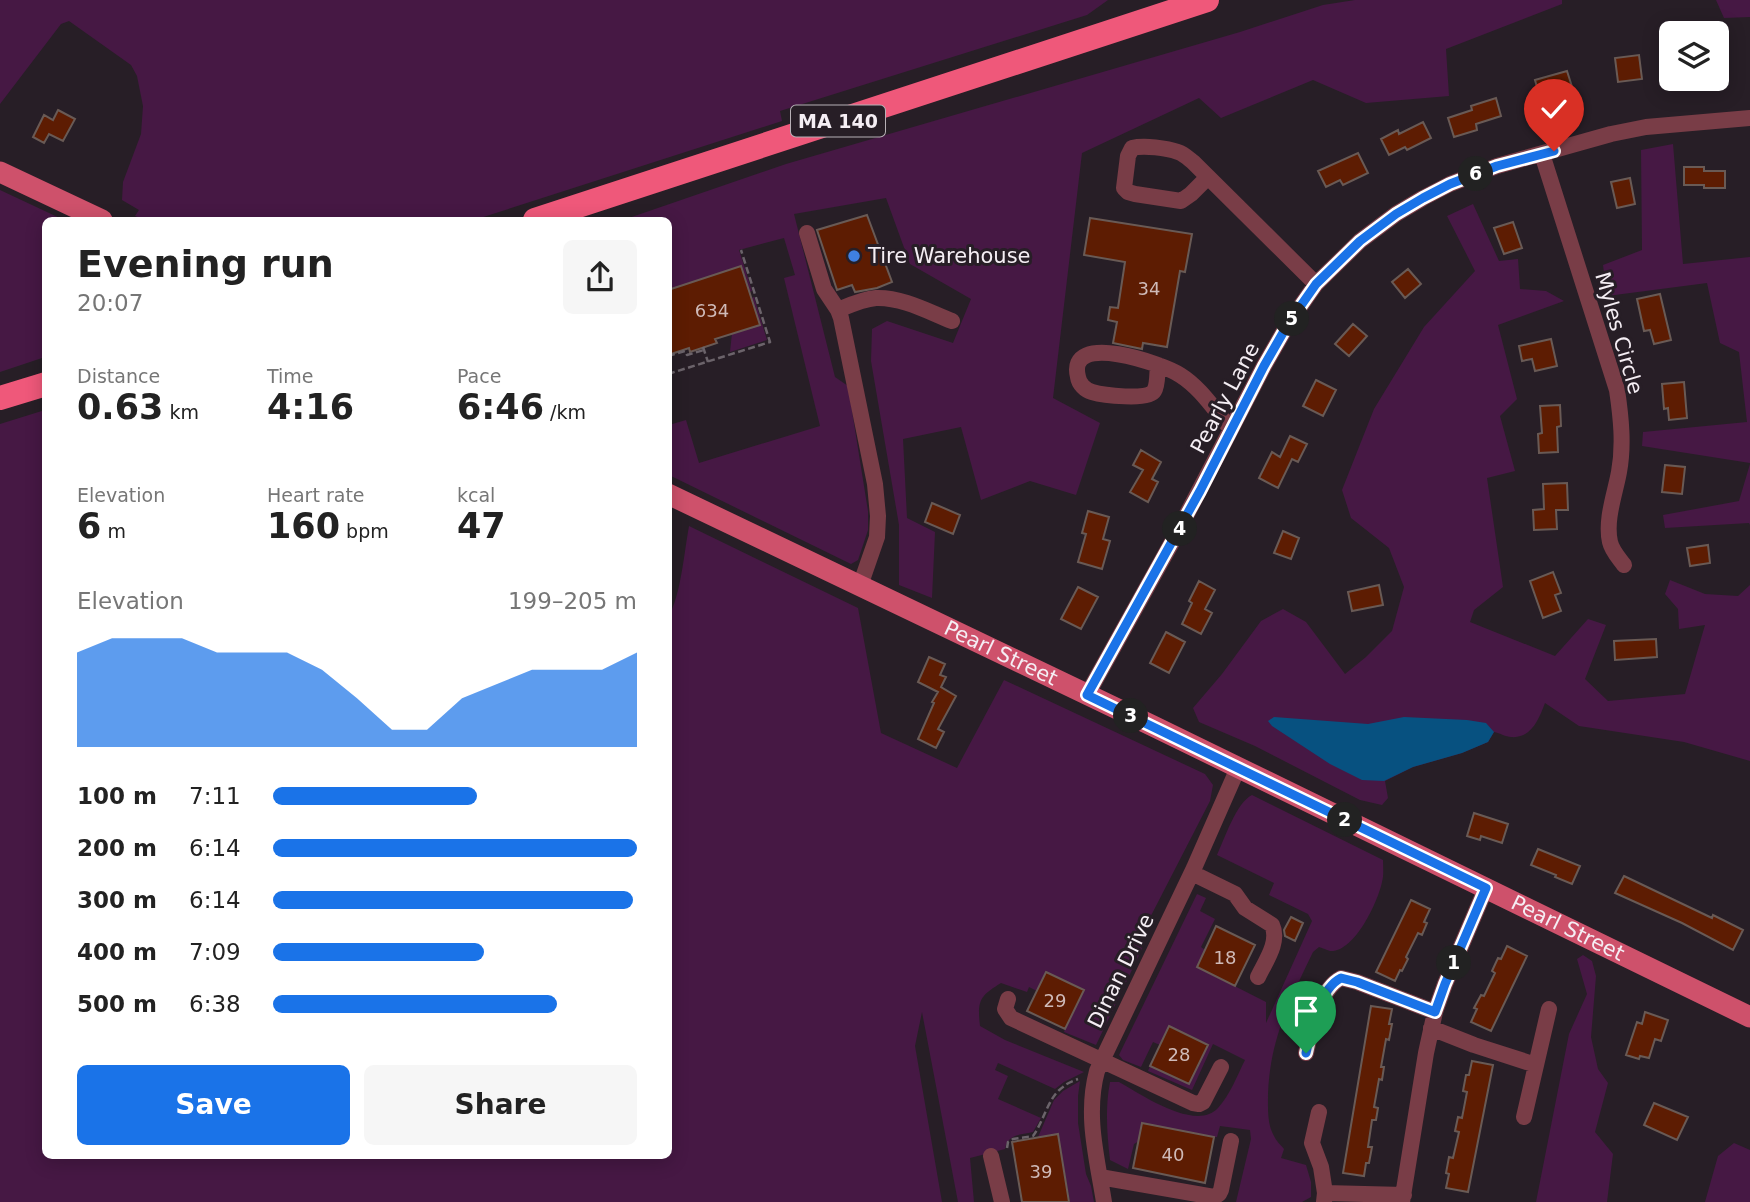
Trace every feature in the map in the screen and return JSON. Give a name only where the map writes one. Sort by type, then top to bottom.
[{"type":"highway","name":"MA 140","points":[[544,217],[1207,0]]},
{"type":"highway","points":[[0,398],[42,385]]},
{"type":"main road","points":[[0,172],[96,217]]},
{"type":"main road","name":"Pearl Street","points":[[672,496],[1750,1017]]},
{"type":"street","name":"Pearly Lane","points":[[1087,695],[1200,491],[1288,324],[1316,284],[1360,241],[1423,198],[1450,184],[1497,166],[1646,127],[1750,118]]},
{"type":"street","points":[[1208,177],[1181,201],[1135,194],[1124,188],[1128,156],[1132,148],[1140,146],[1185,155],[1208,177],[1316,284]]},
{"type":"street","name":"Myles Circle","points":[[1542,154],[1617,390],[1621,449],[1609,526],[1610,543],[1624,565]]},
{"type":"street","points":[[807,233],[824,289],[838,310],[876,495],[877,537],[860,586]]},
{"type":"street","points":[[838,310],[874,298],[887,298],[952,321]]},
{"type":"street","points":[[1158,365],[1155,390],[1144,397],[1089,391],[1077,377],[1078,364],[1082,357],[1090,353],[1115,354],[1144,360],[1158,365],[1179,375],[1191,383],[1231,429]]},
{"type":"street","name":"Dinan Drive","points":[[1104,1202],[1091,1115],[1094,1083],[1238,768]]},
{"type":"street","points":[[1192,873],[1235,894],[1245,908],[1275,929],[1273,946],[1258,977]]},
{"type":"street","points":[[1319,1112],[1312,1143],[1321,1167],[1324,1198],[1403,1199],[1433,1020],[1445,984],[1486,888]]},
{"type":"street","points":[[1306,1053],[1312,1028],[1329,987],[1341,978],[1357,982],[1433,1020],[1474,1045],[1536,1065]]},
{"type":"street","points":[[1008,999],[1005,1009],[1011,1018],[1100,1065],[1199,1104],[1207,1096],[1221,1068]]},
{"type":"street","points":[[1524,1117],[1549,1009]]},
{"type":"street","points":[[1100,1177],[1214,1197],[1221,1190],[1231,1140]]},
{"type":"street","points":[[991,1156],[1002,1202]]},
{"type":"path","points":[[672,373],[770,342],[741,250]]},
{"type":"path","points":[[750,295],[755,293]]},
{"type":"path","points":[[672,355],[685,351],[687,355],[703,349],[708,362]]},
{"type":"path","points":[[1007,1148],[1008,1142],[1013,1139],[1033,1136],[1061,1087],[1100,1065]]},
{"type":"shaded area","points":[[0,0],[1108,0],[1087,15],[780,111],[782,121],[483,217],[135,216],[139,210],[122,200],[123,182],[141,134],[143,106],[137,76],[131,65],[69,21],[61,24],[0,104]]},
{"type":"shaded area","points":[[1355,0],[1562,0],[1562,4],[1446,49],[1449,96],[1366,103],[1313,80],[1221,118],[1199,98],[1082,153],[1053,398],[1100,423],[1076,495],[1030,481],[981,500],[961,427],[903,439],[907,518],[935,532],[932,598],[899,585],[899,525],[871,361],[872,329],[887,321],[953,343],[971,299],[910,264],[886,198],[794,214],[835,377],[848,386],[868,511],[868,530],[858,560],[851,564],[672,476],[672,424],[686,420],[699,463],[820,426],[784,278],[795,275],[784,238],[739,250],[752,291],[672,290],[672,217],[632,217],[786,164],[1240,32],[1323,5]]},
{"type":"shaded area","points":[[1716,0],[1750,0],[1750,17],[1724,18]]},
{"type":"shaded area","points":[[1673,144],[1683,264],[1750,257],[1750,463],[1642,446],[1643,432],[1747,422],[1739,352],[1720,343],[1707,283],[1607,296],[1603,265],[1642,250],[1641,150]]},
{"type":"shaded area","points":[[0,190],[58,217],[42,217],[42,358],[0,372]]},
{"type":"shaded area","points":[[1473,204],[1499,261],[1518,259],[1520,289],[1546,291],[1564,301],[1498,325],[1517,399],[1500,416],[1515,471],[1487,478],[1503,587],[1474,610],[1470,622],[1555,656],[1588,619],[1606,625],[1585,679],[1608,701],[1685,694],[1705,625],[1679,629],[1678,609],[1665,594],[1670,580],[1705,594],[1738,596],[1750,585],[1750,761],[1684,742],[1579,726],[1545,703],[1537,721],[1524,735],[1509,737],[1494,732],[1488,742],[1462,753],[1413,767],[1385,781],[1388,798],[1382,805],[1360,800],[1255,746],[1199,722],[1193,708],[1261,621],[1283,609],[1306,622],[1345,674],[1392,631],[1404,587],[1389,548],[1351,518],[1342,490],[1374,409],[1424,327],[1475,271],[1447,216]]},
{"type":"shaded area","points":[[754,297],[767,340],[730,352],[732,333]]},
{"type":"shaded area","points":[[42,411],[42,1159],[672,1159],[672,609],[679,586],[689,526],[858,608],[881,733],[957,768],[1004,680],[1205,774],[1213,785],[1210,801],[1139,939],[1142,949],[1096,1045],[1064,1032],[1046,972],[1037,991],[1029,987],[1027,992],[1001,983],[984,995],[979,1010],[980,1026],[1005,1040],[1084,1072],[1055,1089],[998,1063],[995,1070],[1008,1076],[998,1099],[1041,1118],[1033,1132],[1012,1138],[1005,1149],[970,1158],[974,1202],[958,1202],[922,1012],[915,1046],[942,1202],[0,1202],[0,424]]},
{"type":"shaded area","points":[[1750,464],[1750,525],[1665,528],[1663,515],[1739,501]]},
{"type":"shaded area","points":[[1252,795],[1383,860],[1380,891],[1364,925],[1348,944],[1339,949],[1330,951],[1319,947],[1313,952],[1277,1038],[1268,1094],[1269,1121],[1275,1138],[1284,1149],[1281,1158],[1306,1165],[1311,1182],[1311,1197],[1302,1202],[1236,1202],[1251,1139],[1250,1130],[1220,1126],[1217,1137],[1214,1137],[1143,1123],[1128,1169],[1110,1160],[1107,1101],[1110,1082],[1119,1082],[1169,1109],[1196,1116],[1208,1114],[1218,1108],[1245,1060],[1213,1044],[1192,1090],[1148,1071],[1150,1066],[1189,1084],[1207,1044],[1169,1026],[1160,1045],[1153,1042],[1141,1067],[1123,1060],[1119,1055],[1197,894],[1206,898],[1200,911],[1215,919],[1201,947],[1205,950],[1197,967],[1266,1002],[1266,1023],[1312,921],[1308,914],[1269,895],[1274,883],[1217,855],[1236,813]]},
{"type":"shaded area","points":[[1583,955],[1592,961],[1596,976],[1591,1037],[1598,1069],[1608,1083],[1595,1132],[1613,1154],[1607,1202],[1536,1202],[1569,1034],[1587,994],[1577,959]]},
{"type":"shaded area","points":[[1080,1081],[1078,1123],[1086,1174],[1094,1202],[1070,1202],[1058,1134],[1038,1137],[1054,1100]]},
{"type":"shaded area","points":[[1734,1143],[1750,1150],[1750,1202],[1705,1202],[1718,1156]]},
{"type":"water","points":[[1274,717],[1368,724],[1404,717],[1467,720],[1486,723],[1494,732],[1488,742],[1462,753],[1413,767],[1384,781],[1362,780],[1330,764],[1272,726],[1268,721]]},
{"type":"building","points":[[1639,55],[1642,79],[1618,82],[1615,58]]},
{"type":"building","points":[[1567,71],[1574,93],[1541,102],[1535,80]]},
{"type":"building","points":[[1496,98],[1501,116],[1476,124],[1477,130],[1454,137],[1448,118],[1472,110],[1471,106]]},
{"type":"building","points":[[58,110],[75,119],[63,141],[49,134],[44,143],[33,137],[44,115],[53,120]]},
{"type":"building","points":[[1423,122],[1431,138],[1407,150],[1405,147],[1389,155],[1381,139],[1398,130],[1399,134]]},
{"type":"building","points":[[1358,153],[1368,173],[1343,185],[1340,180],[1326,187],[1318,171]]},
{"type":"building","points":[[1684,167],[1725,171],[1725,188],[1684,185]]},
{"type":"building","points":[[1630,178],[1635,204],[1617,208],[1611,182]]},
{"type":"building","name":"Tire Warehouse","points":[[867,215],[892,282],[855,292],[852,285],[837,290],[817,230]]},
{"type":"building","points":[[1090,218],[1192,234],[1185,272],[1180,271],[1167,347],[1143,343],[1142,349],[1113,343],[1117,322],[1108,320],[1110,307],[1118,308],[1125,262],[1084,255]]},
{"type":"building","points":[[1513,222],[1522,248],[1504,254],[1494,228]]},
{"type":"building","points":[[741,266],[760,325],[715,339],[717,343],[690,352],[689,348],[672,354],[672,289]]},
{"type":"building","points":[[1408,269],[1421,284],[1405,298],[1392,282]]},
{"type":"building","points":[[1660,294],[1671,340],[1654,344],[1650,330],[1644,331],[1637,299]]},
{"type":"building","points":[[1353,324],[1367,336],[1349,356],[1335,344]]},
{"type":"building","points":[[1551,339],[1557,366],[1535,371],[1532,359],[1522,361],[1519,346]]},
{"type":"building","points":[[1316,380],[1336,390],[1323,416],[1303,406]]},
{"type":"building","points":[[1684,382],[1687,418],[1669,420],[1668,408],[1664,409],[1662,384]]},
{"type":"building","points":[[1560,405],[1558,452],[1539,453],[1538,434],[1542,433],[1540,406]]},
{"type":"building","points":[[1290,436],[1307,444],[1298,462],[1292,459],[1278,488],[1259,478],[1272,452],[1280,457]]},
{"type":"building","points":[[1141,450],[1161,462],[1152,479],[1158,482],[1148,502],[1130,492],[1143,470],[1133,465]]},
{"type":"building","points":[[1665,465],[1685,467],[1682,494],[1662,492]]},
{"type":"building","points":[[1567,483],[1568,510],[1556,510],[1557,529],[1534,530],[1533,510],[1544,509],[1543,484]]},
{"type":"building","points":[[932,503],[960,515],[953,534],[925,522]]},
{"type":"building","points":[[1088,511],[1109,517],[1103,539],[1110,541],[1102,569],[1078,562],[1086,534],[1082,533]]},
{"type":"building","points":[[1283,531],[1299,538],[1291,559],[1274,553]]},
{"type":"building","points":[[1708,545],[1710,563],[1690,566],[1687,548]]},
{"type":"building","points":[[1553,572],[1561,593],[1555,595],[1561,611],[1543,618],[1530,581]]},
{"type":"building","points":[[1199,581],[1215,590],[1205,609],[1212,613],[1201,634],[1182,624]]},
{"type":"building","points":[[1379,585],[1383,605],[1352,611],[1348,592]]},
{"type":"building","points":[[1078,587],[1098,597],[1081,629],[1061,619]]},
{"type":"building","points":[[1166,632],[1185,642],[1169,673],[1150,663]]},
{"type":"building","points":[[1656,639],[1657,657],[1615,660],[1614,641]]},
{"type":"building","points":[[929,657],[945,664],[940,675],[946,677],[941,687],[956,696],[938,729],[944,732],[936,748],[918,739],[938,692],[918,682]]},
{"type":"building","points":[[1474,813],[1508,824],[1502,843],[1481,836],[1480,840],[1467,836]]},
{"type":"building","points":[[1538,849],[1580,866],[1572,884],[1531,865]]},
{"type":"building","points":[[1624,876],[1743,930],[1733,950],[1682,923],[1615,893]]},
{"type":"building","points":[[1411,900],[1430,909],[1422,935],[1418,933],[1406,957],[1408,959],[1395,981],[1376,972]]},
{"type":"building","points":[[1291,917],[1303,923],[1295,941],[1285,936],[1284,930]]},
{"type":"building","points":[[1216,926],[1255,945],[1235,986],[1197,967]]},
{"type":"building","points":[[1507,946],[1527,956],[1491,1031],[1471,1022],[1477,1009],[1474,1008],[1481,995],[1484,996],[1495,973],[1492,971]]},
{"type":"building","points":[[1046,972],[1084,990],[1065,1029],[1027,1011]]},
{"type":"building","points":[[1371,1006],[1392,1009],[1389,1024],[1392,1024],[1389,1040],[1386,1039],[1381,1067],[1384,1067],[1382,1080],[1379,1079],[1374,1107],[1378,1108],[1376,1120],[1372,1120],[1368,1147],[1372,1147],[1364,1176],[1343,1173]]},
{"type":"building","points":[[1645,1012],[1668,1020],[1661,1041],[1655,1039],[1649,1058],[1640,1056],[1639,1059],[1626,1055],[1637,1022],[1642,1024]]},
{"type":"building","points":[[1169,1026],[1208,1045],[1189,1084],[1150,1066]]},
{"type":"building","points":[[1472,1061],[1493,1065],[1468,1192],[1446,1188],[1449,1174],[1446,1173],[1449,1157],[1453,1158],[1459,1132],[1455,1131],[1458,1117],[1462,1118],[1467,1092],[1463,1091]]},
{"type":"building","points":[[1654,1103],[1688,1117],[1677,1140],[1644,1125]]},
{"type":"building","points":[[1142,1123],[1214,1137],[1205,1183],[1133,1168]]},
{"type":"building","points":[[1058,1134],[1069,1202],[1022,1202],[1012,1142]]},
{"type":"place","name":"Tire Warehouse","points":[[854,256]]},
{"type":"route","points":[[1306,1053],[1312,1028],[1329,987],[1341,978],[1435,1012],[1486,888],[1087,695],[1200,491],[1264,366],[1288,324],[1316,284],[1360,241],[1423,198],[1450,184],[1497,166],[1554,151]]}]
